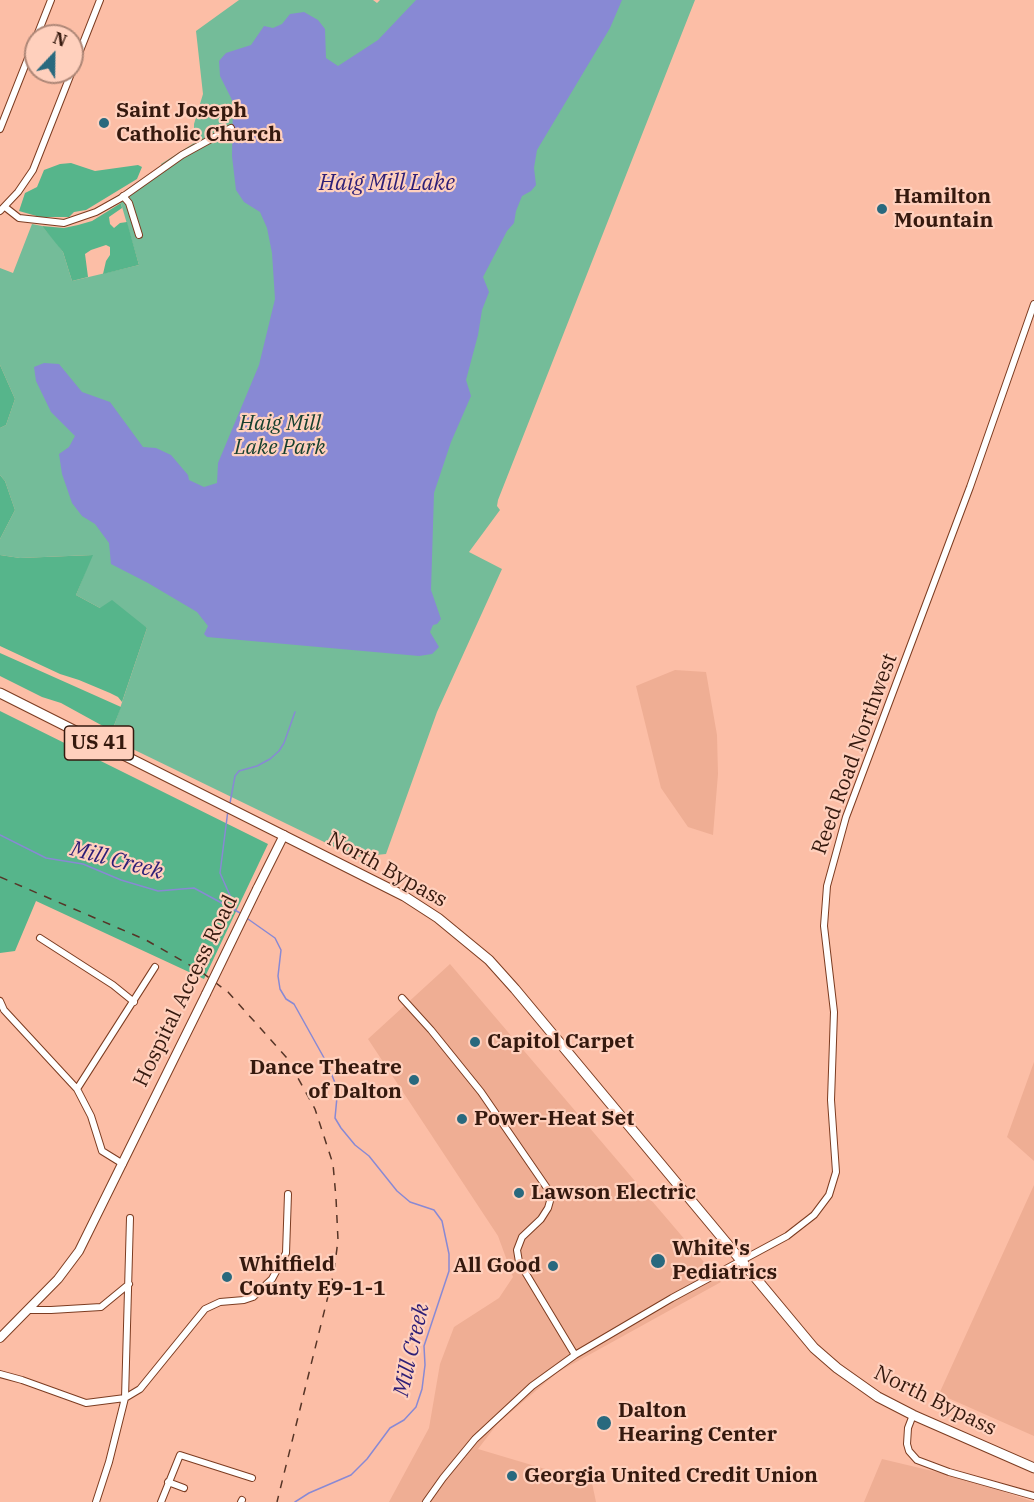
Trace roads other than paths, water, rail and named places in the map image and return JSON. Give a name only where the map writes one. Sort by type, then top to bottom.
[{"type":"highway","name":"North Bypass","points":[[0,693],[404,896],[438,918],[489,960],[814,1348],[854,1381],[878,1397],[913,1415],[1034,1468]]},
{"type":"main road","name":"Hospital Access Road","points":[[0,1338],[58,1279],[79,1251],[284,835]]},
{"type":"street","points":[[0,129],[51,0]]},
{"type":"street","points":[[100,0],[36,163],[23,186],[2,209],[19,218],[64,223],[96,212],[182,155],[231,128]]},
{"type":"street","points":[[123,196],[129,203],[139,235]]},
{"type":"street","name":"Reed Road Northwest","points":[[429,1501],[459,1457],[489,1424],[532,1386],[575,1355],[787,1236],[820,1208],[831,1190],[836,1172],[831,1100],[834,1012],[824,926],[827,886],[846,817],[970,488],[1034,304]]},
{"type":"street","points":[[40,938],[113,985],[134,1002]]},
{"type":"street","points":[[77,1089],[155,966]]},
{"type":"street","points":[[402,998],[474,1083],[512,1134],[547,1188],[550,1201],[545,1215],[522,1237],[517,1250],[518,1257],[575,1355]]},
{"type":"street","points":[[0,1000],[2,1012],[77,1089],[91,1116],[102,1151],[123,1164]]},
{"type":"street","points":[[0,1374],[86,1403],[125,1398],[140,1389],[205,1309],[220,1302],[253,1297],[272,1279],[286,1253],[288,1194]]},
{"type":"street","points":[[96,1502],[125,1398],[130,1218]]},
{"type":"street","points":[[28,1310],[101,1307],[129,1284]]},
{"type":"street","points":[[913,1415],[908,1428],[907,1444],[909,1451],[917,1460],[949,1472],[1034,1496]]},
{"type":"street","points":[[161,1502],[180,1455],[252,1478]]},
{"type":"street","points":[[168,1482],[183,1488]]},
{"type":"water","name":"Haig Mill Lake","points":[[416,0],[622,0],[610,28],[537,150],[534,168],[536,185],[522,196],[514,223],[507,231],[483,277],[489,292],[482,310],[466,380],[471,396],[451,442],[434,493],[431,590],[441,619],[433,625],[430,632],[439,647],[432,654],[419,656],[207,637],[204,634],[208,626],[197,612],[111,564],[109,543],[95,524],[82,516],[72,503],[62,474],[59,454],[69,447],[75,436],[51,412],[36,381],[34,367],[44,363],[59,364],[82,392],[110,402],[143,447],[156,448],[171,455],[188,475],[189,480],[204,487],[217,483],[218,463],[259,365],[275,299],[272,253],[267,228],[260,212],[244,202],[236,190],[232,156],[233,102],[220,76],[219,61],[226,53],[251,45],[264,26],[273,28],[282,24],[290,14],[304,12],[318,20],[325,29],[326,58],[338,66],[378,40]]},
{"type":"waterway","points":[[230,803],[235,776],[239,771],[257,766],[270,759],[279,751],[295,712]]},
{"type":"waterway","points":[[228,810],[220,873],[236,909]]},
{"type":"waterway","name":"Mill Creek","points":[[0,835],[46,858],[83,864],[121,880],[158,891],[194,888],[242,914]]},
{"type":"waterway","name":"Mill Creek","points":[[248,919],[275,938],[281,950],[278,976],[280,989],[286,999],[294,1004],[328,1065],[335,1083],[337,1097],[335,1118],[355,1145],[369,1156],[397,1191],[410,1202],[434,1210],[442,1221],[449,1254],[449,1271],[424,1346],[425,1365],[422,1389],[416,1407],[404,1420],[390,1428],[367,1459],[351,1475],[309,1493],[295,1502]]},
{"type":"railway","points":[[0,877],[146,940],[200,971],[228,992],[287,1058],[315,1109],[333,1164],[338,1240],[334,1272],[277,1502]]},
{"type":"place","name":"Saint Joseph Catholic Church","points":[[104,123]]},
{"type":"place","name":"Hamilton Mountain","points":[[882,209]]},
{"type":"place","name":"Capitol Carpet","points":[[475,1042]]},
{"type":"place","name":"Dance Theatre of Dalton","points":[[414,1080]]},
{"type":"place","name":"Power-Heat Set","points":[[462,1119]]},
{"type":"place","name":"Lawson Electric","points":[[519,1193]]},
{"type":"place","name":"White's Pediatrics","points":[[658,1261]]},
{"type":"place","name":"All Good","points":[[553,1266]]},
{"type":"place","name":"Whitfield County E9-1-1","points":[[227,1277]]},
{"type":"place","name":"Dalton Hearing Center","points":[[604,1423]]},
{"type":"place","name":"Georgia United Credit Union","points":[[512,1476]]},
{"type":"park label","name":"Haig Mill Lake Park","points":[[280,436]]}]
